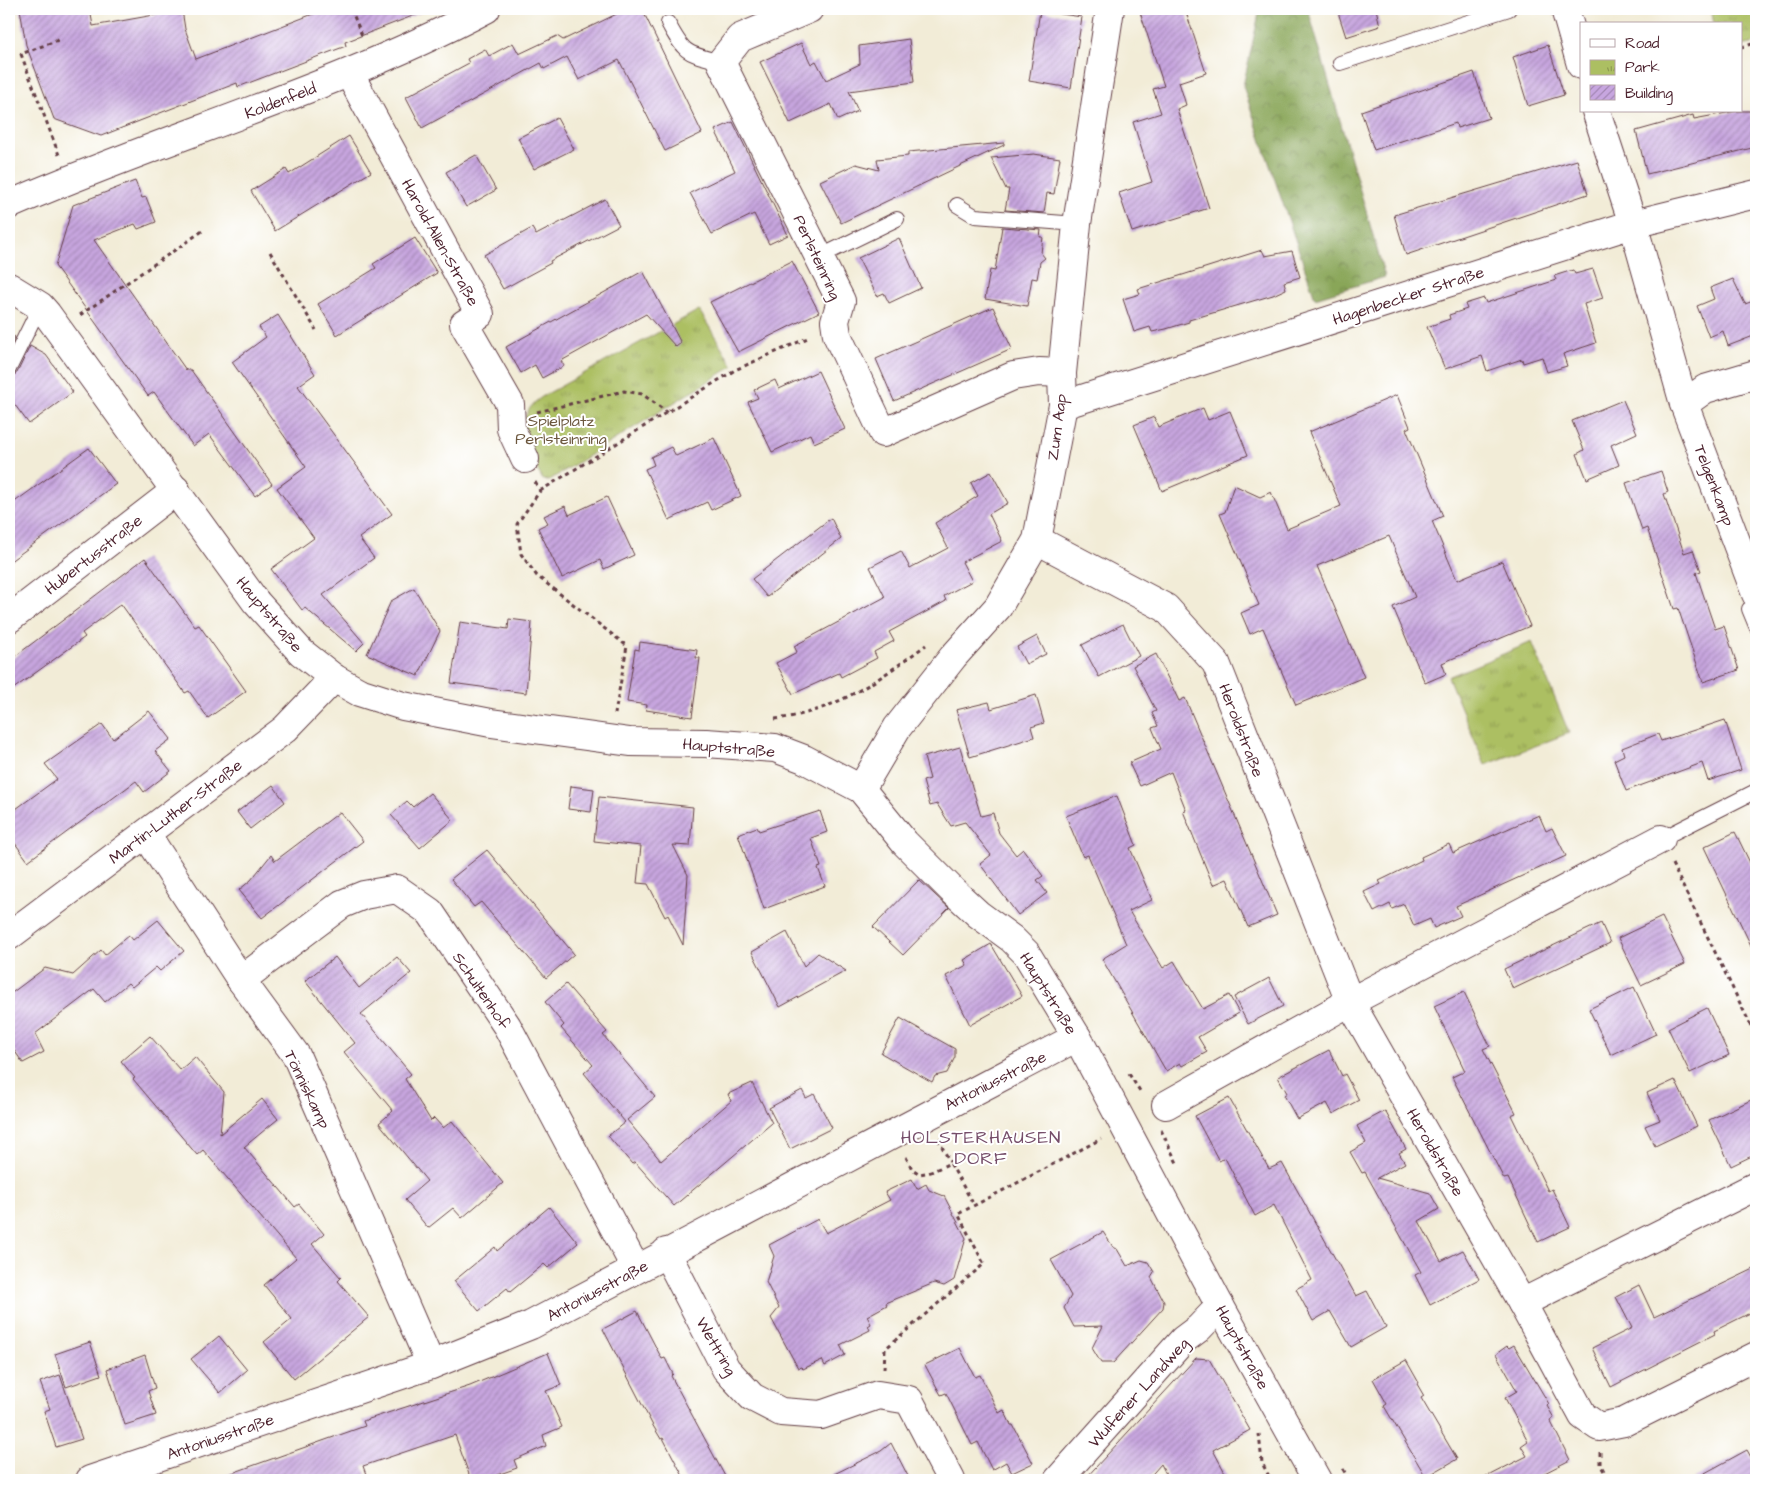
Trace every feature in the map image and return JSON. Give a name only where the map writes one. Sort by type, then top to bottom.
[{"type":"street","name":"Koldenfeld","points":[[9,205],[68,179],[349,73],[452,27],[486,9]]},
{"type":"street","points":[[721,62],[740,38],[809,9]]},
{"type":"street","name":"Zum Aap","points":[[861,789],[897,728],[953,657],[998,608],[1038,540],[1063,405],[1062,372],[1077,224],[1110,9]]},
{"type":"street","points":[[1565,9],[1580,62]]},
{"type":"street","name":"Perlsteinring","points":[[721,62],[842,301],[835,321],[837,335],[883,433],[1013,376],[1039,372],[1062,372]]},
{"type":"street","name":"Harold-Allen-Straße","points":[[349,73],[480,314],[464,324],[510,404],[511,429],[525,459]]},
{"type":"street","name":"Telgenkamp","points":[[1596,112],[1633,224],[1684,404],[1754,609]]},
{"type":"street","name":"Hagenbecker Straße","points":[[1063,405],[1633,224],[1756,194]]},
{"type":"street","name":"Hauptstraße","points":[[9,287],[40,306],[256,602],[278,629],[313,663],[334,678],[360,692],[402,706],[492,723],[630,742],[706,743],[775,748],[804,758],[861,789],[905,843],[952,890],[978,914],[1012,939],[1026,953],[1077,1037],[1220,1306],[1317,1480]]},
{"type":"street","points":[[1684,404],[1705,389],[1756,374]]},
{"type":"street","name":"Hubertusstraße","points":[[9,619],[176,490]]},
{"type":"street","name":"Heroldstraße","points":[[1038,540],[1166,608],[1216,662],[1350,1002],[1522,1303],[1583,1416],[1599,1427],[1624,1422],[1756,1356]]},
{"type":"street","name":"Martin-Luther-Straße","points":[[9,936],[285,729],[334,678]]},
{"type":"street","name":"Tönniskamp","points":[[146,834],[241,980],[296,1055],[431,1365]]},
{"type":"street","points":[[1166,1104],[1350,1002],[1661,839]]},
{"type":"street","name":"Schultenhof","points":[[241,980],[342,904],[364,895],[397,888],[430,912],[507,1026],[636,1269]]},
{"type":"street","name":"Antoniusstraße","points":[[90,1480],[431,1365],[531,1325],[666,1252],[1077,1037]]},
{"type":"street","points":[[1522,1303],[1756,1186]]},
{"type":"street","name":"Wettring","points":[[666,1252],[726,1369],[752,1397],[781,1412],[821,1415],[878,1395],[909,1400],[952,1480]]},
{"type":"street","name":"Wulfener Landweg","points":[[1058,1480],[1183,1340],[1199,1328],[1220,1306]]},
{"type":"lane","points":[[1340,63],[1509,9]]},
{"type":"lane","points":[[668,23],[680,46],[687,52],[721,62]]},
{"type":"lane","points":[[957,205],[975,216],[1077,224]]},
{"type":"lane","points":[[819,257],[897,220]]},
{"type":"lane","points":[[9,369],[40,306]]},
{"type":"lane","points":[[1661,839],[1756,791]]},
{"type":"path","points":[[61,39],[21,54],[68,179]]},
{"type":"path","points":[[1742,47],[1756,43]]},
{"type":"path","points":[[80,315],[204,230]]},
{"type":"path","points":[[270,252],[316,330]]},
{"type":"path","points":[[74,307],[86,322]]},
{"type":"path","points":[[605,712],[615,714],[627,646],[537,576],[521,554],[518,524],[540,491],[735,370],[817,334],[835,321]]},
{"type":"path","points":[[511,414],[545,411],[624,391],[642,394],[667,412]]},
{"type":"path","points":[[525,459],[540,491]]},
{"type":"path","points":[[768,720],[816,711],[838,702],[882,677],[930,642]]},
{"type":"path","points":[[1661,839],[1756,1036]]},
{"type":"path","points":[[885,1348],[984,1264],[958,1214],[1106,1136],[1124,1124]]},
{"type":"path","points":[[892,1134],[912,1168],[920,1174],[931,1172],[950,1163]]},
{"type":"path","points":[[939,1142],[974,1206]]},
{"type":"green space","points":[[1260,9],[1308,9],[1385,277],[1315,298],[1243,86]]},
{"type":"green space","points":[[1711,9],[1756,9],[1756,43],[1742,46],[1742,22],[1714,22]]},
{"type":"green space","name":"Spielplatz Perlsteinring","points":[[699,310],[733,366],[548,481],[543,480],[531,458],[524,435],[527,413],[534,404],[545,395]]},
{"type":"green space","points":[[1532,642],[1569,733],[1485,765],[1448,677]]},
{"type":"building","points":[[20,9],[90,9],[93,26],[182,10],[185,29],[196,59],[326,9],[428,10],[345,42],[346,46],[238,87],[237,83],[101,136],[54,119],[26,45]]},
{"type":"building","points":[[627,9],[642,9],[702,133],[665,151],[619,60],[579,80],[567,57],[544,69],[541,63],[422,128],[406,97],[469,63],[467,59],[485,49],[489,56],[513,43],[519,54],[557,36],[563,40]]},
{"type":"building","points":[[1139,9],[1185,9],[1206,73],[1179,82],[1186,105],[1177,109],[1209,208],[1132,232],[1119,193],[1152,182],[1133,122],[1161,113],[1153,89],[1164,86]]},
{"type":"building","points":[[1337,9],[1376,9],[1380,26],[1346,37]]},
{"type":"building","points":[[1040,11],[1082,17],[1071,88],[1029,81]]},
{"type":"building","points":[[909,39],[914,82],[849,91],[858,111],[838,120],[831,104],[790,123],[760,62],[801,43],[811,64],[816,61],[826,80],[860,64],[859,46]]},
{"type":"building","points":[[1548,45],[1564,95],[1528,106],[1513,57]]},
{"type":"building","points":[[1474,72],[1489,118],[1457,128],[1456,123],[1374,150],[1361,111]]},
{"type":"building","points":[[1750,111],[1756,136],[1756,147],[1647,174],[1636,131],[1693,115],[1694,119],[1732,112]]},
{"type":"building","points":[[557,118],[574,149],[534,169],[518,138]]},
{"type":"building","points":[[733,122],[788,235],[769,244],[754,214],[712,234],[690,193],[735,171],[715,130]]},
{"type":"building","points":[[349,136],[371,172],[275,231],[251,191],[286,169],[289,174]]},
{"type":"building","points":[[1004,143],[1004,145],[841,223],[820,181],[856,164],[879,170],[877,159],[908,156],[908,152]]},
{"type":"building","points":[[1034,154],[1060,158],[1054,194],[1047,193],[1044,213],[1005,210],[1009,189],[1006,189],[991,158]]},
{"type":"building","points":[[476,155],[496,190],[466,207],[446,172]]},
{"type":"building","points":[[1577,160],[1588,194],[1406,255],[1394,215]]},
{"type":"building","points":[[135,181],[142,198],[146,197],[156,222],[138,229],[135,224],[94,240],[186,370],[191,370],[272,484],[255,496],[209,434],[193,446],[154,392],[148,396],[55,266],[73,205]]},
{"type":"building","points":[[605,199],[619,225],[550,261],[551,263],[503,289],[484,255],[532,228],[536,235]]},
{"type":"building","points":[[1002,227],[1041,230],[1040,237],[1043,237],[1041,253],[1045,258],[1040,262],[1037,279],[1032,278],[1027,306],[985,299],[990,270],[995,271]]},
{"type":"building","points":[[415,238],[437,273],[337,335],[318,304],[376,268],[373,264]]},
{"type":"building","points":[[899,238],[921,288],[889,303],[884,293],[877,296],[858,258]]},
{"type":"building","points":[[1262,250],[1265,256],[1292,251],[1300,277],[1284,282],[1286,289],[1273,295],[1189,320],[1189,322],[1166,329],[1152,332],[1150,327],[1134,332],[1123,299],[1140,294],[1138,289]]},
{"type":"building","points":[[792,261],[819,312],[738,352],[710,302]]},
{"type":"building","points":[[1593,269],[1603,298],[1584,304],[1596,343],[1563,354],[1567,366],[1547,372],[1542,357],[1523,363],[1522,359],[1487,371],[1482,356],[1445,369],[1427,327],[1450,319],[1449,315],[1467,309],[1465,304],[1484,298],[1486,303],[1556,280],[1554,276],[1573,270],[1575,274]]},
{"type":"building","points":[[643,271],[681,343],[676,347],[646,314],[561,361],[564,366],[542,378],[535,365],[521,373],[506,347]]},
{"type":"building","points":[[1733,279],[1745,304],[1756,300],[1756,335],[1728,346],[1723,331],[1709,337],[1697,306],[1714,299],[1710,288]]},
{"type":"building","points":[[993,307],[1012,349],[894,401],[876,359]]},
{"type":"building","points":[[278,315],[315,374],[298,386],[392,514],[359,538],[374,558],[323,595],[364,643],[356,651],[305,608],[302,610],[271,569],[314,538],[277,488],[306,467],[232,362],[266,337],[259,327]]},
{"type":"building","points":[[9,334],[15,337],[9,350]]},
{"type":"building","points":[[30,346],[46,355],[73,392],[29,424],[9,397],[9,378],[17,373]]},
{"type":"building","points":[[818,371],[845,429],[814,443],[810,434],[772,452],[748,402],[758,398],[754,390],[775,380],[779,389]]},
{"type":"building","points":[[1397,395],[1410,427],[1406,429],[1443,516],[1432,521],[1457,580],[1502,561],[1530,626],[1442,663],[1446,674],[1425,683],[1393,607],[1415,597],[1389,536],[1317,566],[1364,677],[1296,705],[1263,628],[1250,634],[1241,613],[1259,605],[1220,514],[1225,512],[1234,485],[1260,497],[1271,492],[1287,529],[1341,506],[1309,432]]},
{"type":"building","points":[[1623,400],[1637,433],[1611,445],[1619,465],[1587,479],[1577,454],[1584,450],[1572,421]]},
{"type":"building","points":[[1203,408],[1208,420],[1230,411],[1248,455],[1162,491],[1134,425],[1154,417],[1158,427]]},
{"type":"building","points":[[714,438],[741,496],[711,510],[707,502],[669,520],[645,469],[654,465],[651,457],[671,447],[676,456]]},
{"type":"building","points":[[89,448],[116,484],[9,562],[9,506]]},
{"type":"building","points":[[1661,471],[1668,492],[1664,494],[1684,553],[1693,550],[1701,571],[1696,573],[1715,629],[1724,626],[1739,670],[1703,682],[1678,608],[1674,609],[1647,528],[1642,530],[1626,483]]},
{"type":"building","points":[[991,472],[1008,503],[989,514],[1002,541],[962,562],[972,581],[944,596],[946,601],[889,632],[894,641],[874,652],[877,658],[841,677],[839,673],[793,694],[776,663],[797,652],[794,646],[885,597],[870,567],[901,551],[910,568],[948,548],[935,523],[978,496],[971,483]]},
{"type":"building","points":[[607,497],[634,555],[604,569],[600,560],[562,578],[538,528],[548,523],[544,516],[565,506],[569,515]]},
{"type":"building","points":[[831,518],[841,539],[767,597],[752,579]]},
{"type":"building","points":[[145,558],[195,627],[199,625],[246,691],[208,718],[189,691],[185,693],[121,604],[82,633],[85,637],[9,692],[9,661]]},
{"type":"building","points":[[414,588],[440,631],[418,676],[367,654],[391,601]]},
{"type":"building","points":[[509,619],[532,622],[526,693],[451,683],[460,622],[508,629]]},
{"type":"building","points":[[1123,624],[1139,656],[1099,677],[1082,645]]},
{"type":"building","points":[[1037,636],[1046,654],[1026,664],[1017,647]]},
{"type":"building","points":[[640,642],[697,650],[696,658],[700,658],[692,717],[646,710],[647,705],[627,702],[635,649],[639,650]]},
{"type":"building","points":[[1156,654],[1179,701],[1185,698],[1277,915],[1248,927],[1227,879],[1213,885],[1183,811],[1186,810],[1171,772],[1140,786],[1129,763],[1161,749],[1152,728],[1158,726],[1152,713],[1156,711],[1133,666]]},
{"type":"building","points":[[1036,695],[1044,723],[1031,727],[1034,737],[970,757],[956,710],[989,702],[991,709]]},
{"type":"building","points":[[149,711],[171,739],[155,751],[171,771],[144,792],[136,781],[28,861],[9,835],[9,814],[57,779],[45,764],[102,724],[113,739]]},
{"type":"building","points":[[1725,720],[1741,770],[1708,781],[1702,763],[1626,791],[1614,760],[1624,755],[1622,748],[1658,734],[1661,741]]},
{"type":"building","points":[[960,747],[981,816],[993,813],[999,833],[1016,855],[1023,849],[1043,876],[1037,880],[1047,893],[1018,915],[980,864],[991,855],[965,822],[951,826],[937,804],[930,806],[923,781],[930,779],[924,757]]},
{"type":"building","points":[[273,785],[285,802],[250,829],[237,812]]},
{"type":"building","points":[[571,786],[594,789],[591,812],[568,809]]},
{"type":"building","points":[[430,793],[453,820],[420,848],[391,815],[407,801],[413,807]]},
{"type":"building","points":[[1117,796],[1136,845],[1130,848],[1152,900],[1129,911],[1163,968],[1174,961],[1203,1009],[1229,995],[1239,1013],[1198,1037],[1207,1052],[1182,1066],[1180,1063],[1166,1071],[1102,959],[1126,944],[1088,855],[1083,857],[1066,816]]},
{"type":"building","points":[[599,797],[693,807],[690,846],[673,845],[688,875],[683,945],[668,915],[665,917],[648,884],[637,883],[641,846],[594,841]]},
{"type":"building","points":[[820,811],[827,832],[811,838],[821,867],[818,868],[825,886],[764,909],[738,834],[757,827],[759,831]]},
{"type":"building","points":[[340,812],[363,841],[262,918],[239,890],[251,880],[271,855],[275,861]]},
{"type":"building","points":[[1539,815],[1546,831],[1552,828],[1566,856],[1456,906],[1461,916],[1434,928],[1430,919],[1414,926],[1404,904],[1392,909],[1390,904],[1374,912],[1364,892],[1381,884],[1379,881],[1422,860],[1421,857],[1449,844],[1453,853]]},
{"type":"building","points":[[1735,832],[1756,875],[1756,956],[1704,847]]},
{"type":"building","points":[[487,850],[574,954],[546,978],[481,902],[474,907],[451,879]]},
{"type":"building","points":[[919,880],[949,908],[903,955],[873,927]]},
{"type":"building","points":[[1662,917],[1685,964],[1641,985],[1618,938]]},
{"type":"building","points":[[158,920],[184,951],[160,971],[156,967],[132,987],[128,983],[105,1002],[94,989],[35,1034],[44,1052],[23,1063],[9,1043],[9,995],[45,968],[73,975],[101,950],[105,955],[129,935],[133,940]]},
{"type":"building","points":[[1601,923],[1610,943],[1513,989],[1504,969]]},
{"type":"building","points":[[787,932],[804,966],[818,953],[846,971],[780,1007],[752,952]]},
{"type":"building","points":[[991,944],[1022,996],[970,1025],[946,976],[967,965],[964,960]]},
{"type":"building","points":[[335,957],[359,988],[397,957],[411,973],[361,1014],[411,1074],[405,1079],[431,1121],[434,1118],[443,1128],[452,1121],[503,1183],[462,1218],[453,1208],[428,1228],[405,1200],[427,1181],[379,1123],[393,1111],[344,1052],[355,1043],[305,981]]},
{"type":"building","points":[[1269,978],[1283,1006],[1248,1024],[1234,997]]},
{"type":"building","points":[[566,984],[607,1032],[603,1035],[655,1097],[627,1120],[661,1161],[731,1101],[728,1094],[752,1083],[772,1123],[674,1206],[635,1162],[632,1164],[608,1136],[625,1122],[584,1073],[593,1065],[561,1028],[564,1025],[545,1002]]},
{"type":"building","points":[[1634,987],[1656,1034],[1611,1055],[1589,1009]]},
{"type":"building","points":[[1464,992],[1490,1046],[1483,1049],[1516,1113],[1511,1115],[1548,1191],[1552,1189],[1570,1227],[1538,1242],[1508,1178],[1504,1179],[1452,1077],[1465,1071],[1434,1006]]},
{"type":"building","points":[[1707,1008],[1729,1055],[1690,1073],[1668,1028]]},
{"type":"building","points":[[900,1018],[955,1049],[955,1057],[947,1073],[935,1076],[932,1082],[881,1053]]},
{"type":"building","points":[[150,1036],[180,1070],[195,1057],[224,1092],[220,1134],[262,1099],[278,1119],[244,1147],[295,1207],[299,1204],[324,1234],[312,1244],[341,1278],[338,1281],[369,1317],[294,1379],[264,1342],[292,1319],[264,1285],[296,1258],[203,1150],[197,1155],[133,1079],[135,1078],[121,1061]]},
{"type":"building","points":[[1329,1050],[1342,1076],[1345,1074],[1359,1100],[1333,1114],[1327,1103],[1297,1119],[1284,1095],[1287,1093],[1278,1077]]},
{"type":"building","points":[[1675,1080],[1697,1126],[1655,1146],[1645,1126],[1660,1120],[1647,1093]]},
{"type":"building","points":[[802,1090],[806,1098],[814,1094],[832,1128],[790,1149],[769,1108]]},
{"type":"building","points":[[1229,1098],[1269,1169],[1282,1163],[1356,1296],[1367,1291],[1386,1327],[1351,1347],[1330,1311],[1313,1321],[1296,1289],[1312,1280],[1274,1205],[1255,1216],[1225,1158],[1219,1161],[1195,1116]]},
{"type":"building","points":[[1751,1100],[1756,1111],[1756,1154],[1731,1166],[1709,1120]]},
{"type":"building","points":[[1385,1111],[1406,1149],[1399,1153],[1405,1163],[1377,1178],[1430,1193],[1439,1209],[1419,1221],[1441,1261],[1463,1250],[1479,1279],[1430,1305],[1415,1275],[1421,1272],[1365,1172],[1362,1173],[1350,1152],[1366,1143],[1357,1126]]},
{"type":"building","points":[[912,1179],[917,1189],[926,1184],[929,1190],[944,1196],[966,1238],[954,1280],[944,1286],[934,1283],[886,1303],[887,1305],[867,1316],[871,1324],[868,1326],[870,1330],[840,1345],[845,1355],[825,1366],[822,1360],[803,1369],[801,1367],[798,1368],[771,1318],[779,1308],[766,1282],[774,1256],[769,1245],[818,1219],[826,1233],[890,1200],[885,1192]]},
{"type":"building","points":[[549,1207],[578,1243],[548,1268],[544,1264],[510,1292],[507,1288],[479,1311],[454,1281],[495,1247],[497,1251]]},
{"type":"building","points":[[1103,1232],[1113,1247],[1117,1249],[1127,1266],[1141,1260],[1148,1262],[1154,1272],[1151,1277],[1164,1302],[1163,1308],[1113,1363],[1101,1363],[1092,1348],[1103,1326],[1074,1327],[1064,1308],[1071,1296],[1051,1260]]},
{"type":"building","points":[[1756,1268],[1756,1310],[1714,1331],[1715,1334],[1611,1387],[1592,1348],[1632,1328],[1616,1297],[1639,1285],[1654,1317]]},
{"type":"building","points":[[637,1311],[662,1359],[665,1358],[673,1374],[671,1376],[727,1480],[685,1480],[663,1438],[661,1439],[652,1424],[603,1329]]},
{"type":"building","points":[[219,1336],[247,1370],[220,1393],[191,1359]]},
{"type":"building","points":[[90,1342],[101,1375],[66,1387],[55,1354]]},
{"type":"building","points":[[1514,1345],[1549,1404],[1547,1406],[1554,1418],[1550,1420],[1570,1460],[1531,1480],[1480,1480],[1527,1456],[1521,1446],[1528,1441],[1505,1398],[1517,1391],[1496,1354],[1507,1346],[1509,1348]]},
{"type":"building","points":[[960,1348],[975,1377],[980,1375],[999,1413],[1004,1410],[1033,1463],[1012,1473],[1006,1462],[992,1470],[978,1442],[972,1445],[946,1393],[941,1395],[925,1365]]},
{"type":"building","points":[[548,1353],[561,1385],[546,1391],[562,1427],[543,1435],[546,1446],[514,1460],[517,1468],[483,1480],[471,1480],[455,1435],[363,1466],[368,1480],[219,1480],[218,1478],[365,1426],[363,1421],[470,1386]]},
{"type":"building","points":[[145,1355],[155,1388],[148,1391],[156,1415],[125,1425],[107,1369]]},
{"type":"building","points":[[1196,1358],[1209,1359],[1250,1430],[1213,1450],[1229,1480],[1169,1480],[1161,1464],[1147,1480],[1084,1480]]},
{"type":"building","points":[[1406,1360],[1419,1383],[1417,1384],[1424,1396],[1421,1398],[1457,1459],[1426,1477],[1384,1406],[1387,1404],[1373,1379]]},
{"type":"building","points":[[60,1375],[82,1439],[56,1447],[44,1411],[50,1409],[40,1382]]},
{"type":"building","points":[[891,1443],[910,1480],[822,1480],[881,1451]]},
{"type":"building","points":[[1747,1450],[1756,1466],[1756,1480],[1692,1480]]},
{"type":"district","name":"HOLSTERHAUSEN DORF","points":[[981,1147]]}]
